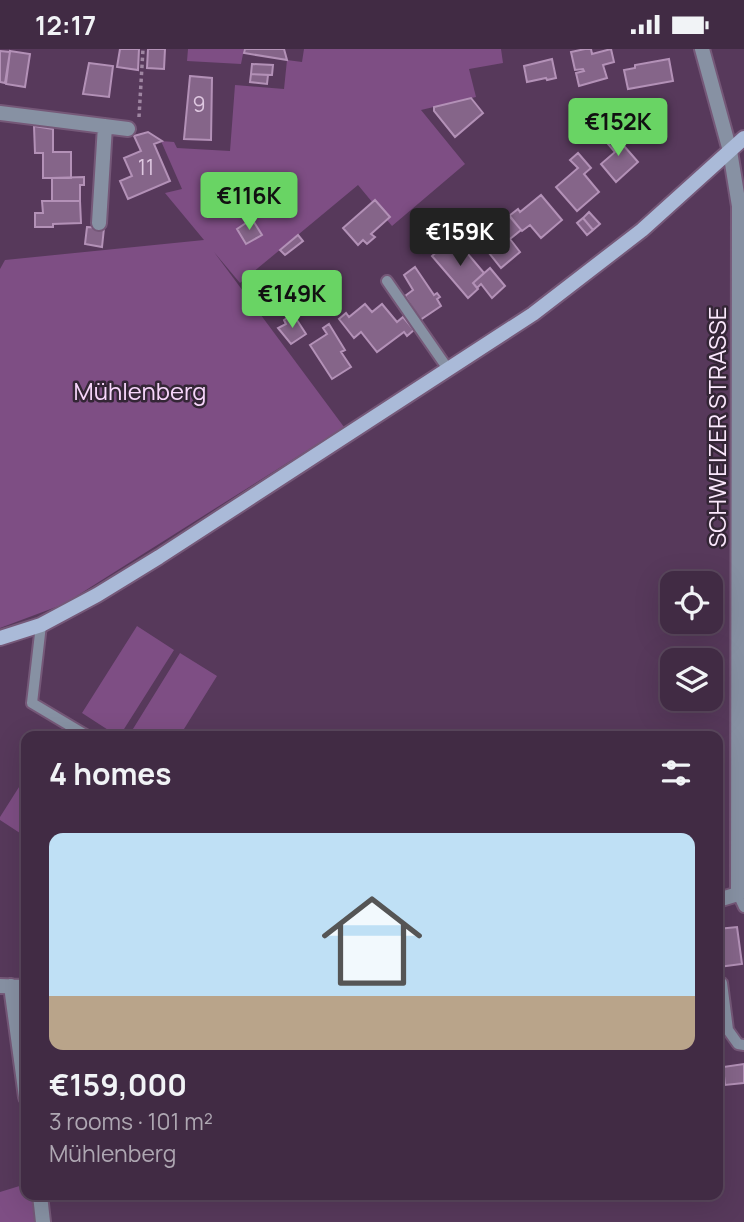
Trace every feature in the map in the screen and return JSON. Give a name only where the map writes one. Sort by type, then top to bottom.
[{"type":"street","name":"SCHWEIZER STRASSE","points":[[702,49],[730,152],[738,206],[742,898]]},
{"type":"street","points":[[0,113],[128,129]]},
{"type":"street","points":[[99,223],[105,126]]},
{"type":"street","points":[[0,638],[41,625],[97,595],[533,314],[642,230],[744,138]]},
{"type":"street","points":[[723,900],[742,898]]},
{"type":"street","points":[[12,986],[21,1057]]},
{"type":"street","points":[[41,1200],[43,1222]]},
{"type":"lane","points":[[387,281],[449,369]]},
{"type":"lane","points":[[41,625],[33,703],[79,731]]},
{"type":"lane","points":[[723,991],[728,1030],[738,1044],[744,1045]]},
{"type":"path","points":[[128,129],[134,129],[139,119],[143,49]]},
{"type":"green space","points":[[188,49],[244,49],[241,64],[187,61]]},
{"type":"green space","name":"Mühlenberg","points":[[304,49],[501,49],[503,63],[469,69],[476,97],[421,110],[465,164],[392,226],[358,185],[240,283],[214,252],[344,427],[64,604],[0,628],[0,269],[5,260],[204,240],[165,193],[182,189],[161,141],[174,142],[177,148],[230,151],[235,85],[284,89],[287,60],[302,62]]},
{"type":"green space","points":[[137,626],[174,650],[123,731],[110,731],[82,713]]},
{"type":"green space","points":[[180,653],[217,676],[183,731],[132,731]]},
{"type":"green space","points":[[21,784],[21,834],[0,820]]},
{"type":"green space","points":[[21,1186],[21,1200],[41,1200],[43,1222],[0,1222],[0,1192]]},
{"type":"building","points":[[120,49],[139,49],[138,70],[117,67]]},
{"type":"building","points":[[148,49],[165,49],[164,69],[147,68]]},
{"type":"building","points":[[245,49],[284,49],[287,60],[244,53]]},
{"type":"building","points":[[591,49],[592,54],[611,49],[614,62],[603,65],[607,78],[579,86],[576,73],[584,71],[575,70],[571,52]]},
{"type":"building","points":[[0,51],[10,52],[5,83],[0,82]]},
{"type":"building","points":[[10,51],[30,54],[25,87],[6,84]]},
{"type":"building","points":[[552,59],[556,78],[527,82],[524,66]]},
{"type":"building","points":[[669,59],[673,81],[628,89],[624,70],[635,68],[635,65]]},
{"type":"building","points":[[89,63],[113,66],[109,97],[83,94]]},
{"type":"building","points":[[252,64],[273,65],[272,75],[251,74]]},
{"type":"building","points":[[251,74],[268,75],[267,84],[250,82]]},
{"type":"building","points":[[190,76],[212,78],[211,140],[184,139]]},
{"type":"building","points":[[471,98],[483,113],[455,137],[434,111],[434,107]]},
{"type":"building","points":[[34,126],[53,129],[53,152],[71,152],[71,178],[43,178],[43,153],[35,153]]},
{"type":"building","points":[[611,131],[638,162],[616,182],[601,164],[615,152],[603,138]]},
{"type":"building","points":[[148,132],[162,141],[154,144],[170,181],[128,199],[120,181],[132,176],[124,158],[141,151],[134,136]]},
{"type":"building","points":[[578,153],[591,168],[584,174],[599,192],[577,211],[556,187],[578,168],[570,160]]},
{"type":"building","points":[[84,177],[84,185],[80,185],[80,201],[52,201],[52,178]]},
{"type":"building","points":[[541,195],[562,220],[541,238],[530,225],[522,231],[509,216],[518,209],[520,212]]},
{"type":"building","points":[[375,200],[390,217],[371,234],[375,237],[367,244],[363,240],[358,245],[343,228]]},
{"type":"building","points":[[42,201],[80,201],[81,223],[35,227],[35,213],[43,213]]},
{"type":"building","points":[[589,212],[600,224],[593,230],[583,218]]},
{"type":"building","points":[[510,216],[521,230],[510,239],[520,252],[501,268],[485,248],[499,236],[494,229]]},
{"type":"building","points":[[583,218],[593,230],[587,235],[577,223]]},
{"type":"building","points":[[252,219],[262,235],[246,244],[237,229]]},
{"type":"building","points":[[87,227],[104,228],[102,247],[85,244]]},
{"type":"building","points":[[298,235],[303,241],[285,255],[280,250]]},
{"type":"building","points":[[457,241],[484,273],[473,283],[478,289],[468,298],[432,256],[442,247],[445,251]]},
{"type":"building","points":[[415,267],[434,295],[437,293],[440,297],[437,299],[441,306],[420,320],[405,296],[413,290],[404,275]]},
{"type":"building","points":[[490,268],[505,286],[492,298],[481,284],[477,288],[473,283]]},
{"type":"building","points":[[365,304],[372,312],[382,304],[397,322],[403,317],[414,330],[407,336],[404,332],[377,352],[361,332],[354,338],[339,319],[346,313],[349,317]]},
{"type":"building","points":[[293,314],[306,334],[291,344],[278,328],[286,324],[284,320]]},
{"type":"building","points":[[329,324],[345,350],[341,352],[351,367],[332,379],[310,345],[327,334],[323,328]]},
{"type":"building","points":[[737,927],[742,964],[723,966],[723,928]]},
{"type":"building","points":[[744,1064],[744,1083],[725,1085],[723,1067]]}]
